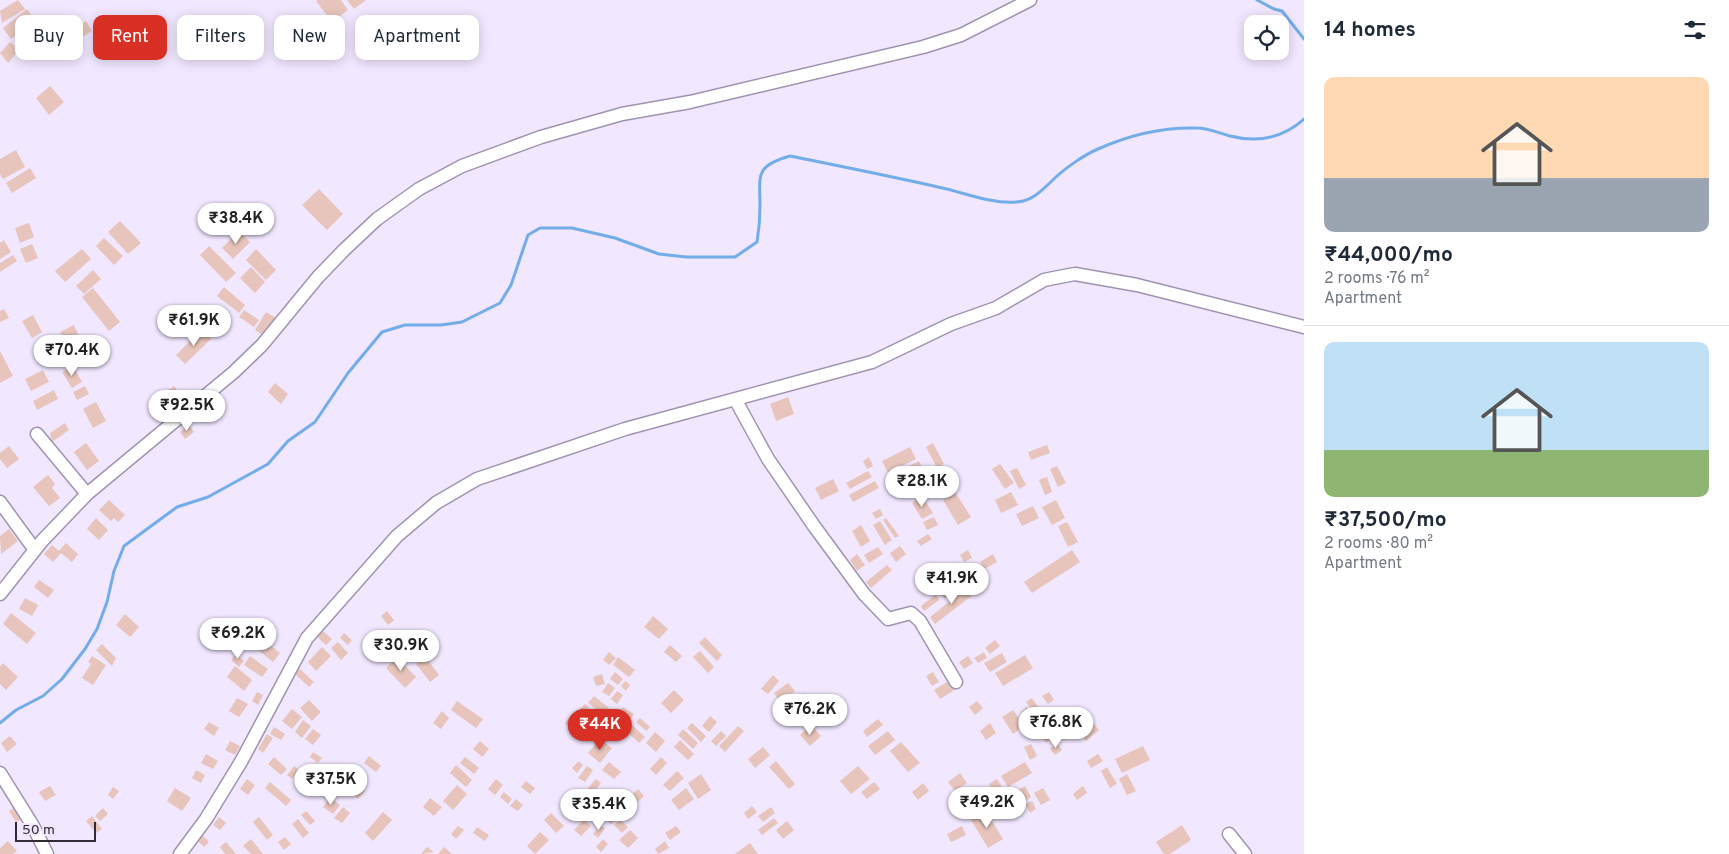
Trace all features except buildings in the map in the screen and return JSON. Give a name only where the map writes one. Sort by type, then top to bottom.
[{"type":"street","points":[[0,594],[35,550],[87,494],[234,372],[262,345],[318,277],[377,219],[419,189],[462,166],[541,137],[622,114],[690,102],[922,47],[961,35],[1030,0]]},
{"type":"street","points":[[180,854],[206,819],[242,760],[307,638],[397,536],[436,503],[477,479],[546,454],[625,429],[872,362],[950,324],[996,308],[1044,280],[1074,274],[1137,285],[1304,327]]},
{"type":"street","points":[[735,400],[768,458],[864,594],[888,619],[910,614],[920,621],[956,682]]},
{"type":"street","points":[[37,434],[87,494]]},
{"type":"street","points":[[0,502],[35,550]]},
{"type":"street","points":[[0,773],[33,826],[47,854]]},
{"type":"street","points":[[1229,834],[1245,854]]},
{"type":"waterway","points":[[1257,0],[1282,11],[1304,39]]},
{"type":"waterway","points":[[0,723],[16,710],[43,696],[62,679],[85,649],[97,629],[107,602],[114,571],[124,546],[177,507],[208,497],[268,464],[288,441],[315,422],[348,373],[382,332],[405,325],[441,325],[462,322],[500,303],[511,285],[528,235],[540,228],[572,228],[615,238],[659,254],[686,257],[735,257],[757,242],[760,220],[760,180],[765,168],[778,160],[790,156],[986,199],[1016,202],[1033,196],[1087,154],[1134,136],[1171,129],[1197,128],[1240,138],[1260,139],[1288,131],[1304,119]]}]
